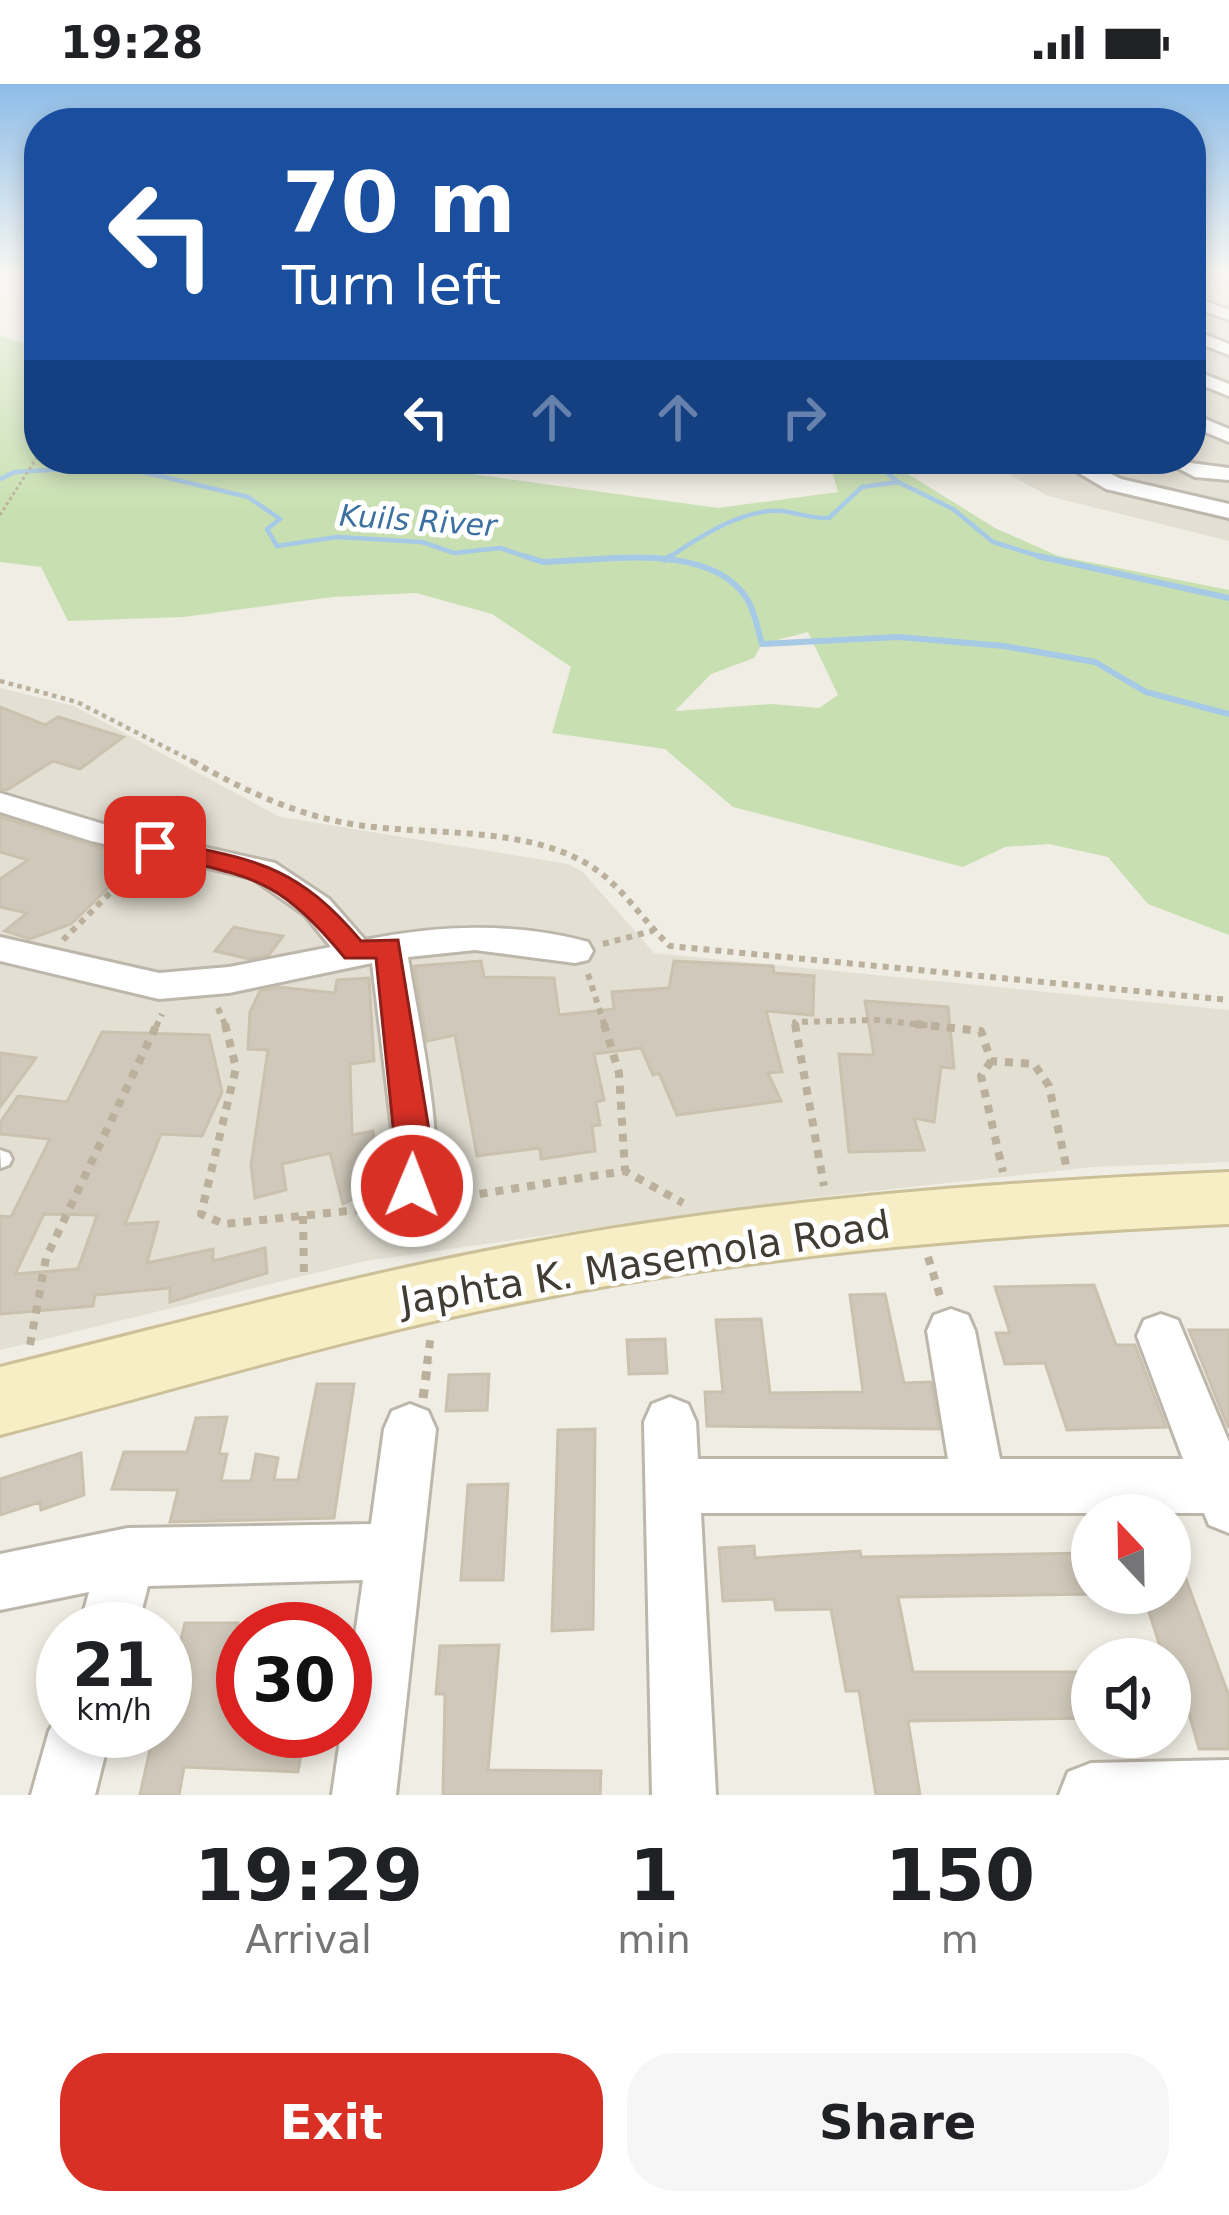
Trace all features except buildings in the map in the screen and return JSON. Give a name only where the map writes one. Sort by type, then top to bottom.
[{"type":"main road","name":"Japhta K. Masemola Road","points":[[15,1375],[583,1264],[831,1228],[1080,1204],[1229,1198]]},
{"type":"street","points":[[1094,474],[1114,484],[1229,512]]},
{"type":"street","points":[[0,802],[155,847],[246,863],[278,877],[371,949],[413,1130],[411,1204]]},
{"type":"street","points":[[0,949],[174,987],[371,949],[510,937],[584,966]]},
{"type":"street","points":[[951,1331],[979,1487]]},
{"type":"street","points":[[673,1486],[1226,1494],[1161,1336]]},
{"type":"street","points":[[670,1422],[684,1795]]},
{"type":"street","points":[[364,1795],[410,1429]]},
{"type":"street","points":[[0,1582],[61,1565],[128,1556],[394,1552]]},
{"type":"street","points":[[115,1602],[128,1556]]},
{"type":"street","points":[[63,1795],[73,1758]]},
{"type":"street","points":[[1091,1795],[1229,1792]]},
{"type":"path","points":[[0,515],[24,474]]},
{"type":"path","points":[[0,681],[69,695],[290,808],[350,824],[537,847],[578,858],[602,874],[670,946],[1229,1000]]},
{"type":"path","points":[[44,960],[155,847]]},
{"type":"path","points":[[625,1171],[619,1073],[584,966],[652,931]]},
{"type":"path","points":[[221,980],[217,1016],[232,1040],[236,1068],[201,1214],[209,1222],[411,1204],[625,1171],[686,1205],[697,1221]]},
{"type":"path","points":[[15,1375],[46,1258],[174,987]]},
{"type":"path","points":[[828,1207],[795,1022],[878,1020],[981,1031],[991,1061]]},
{"type":"path","points":[[991,1061],[1034,1064],[1042,1075],[1073,1185]]},
{"type":"path","points":[[991,1061],[981,1076],[1009,1188]]},
{"type":"path","points":[[303,1216],[304,1292]]},
{"type":"path","points":[[410,1429],[428,1387],[432,1331]]},
{"type":"shaded area","points":[[1206,352],[1229,352],[1229,541],[1048,496],[1008,474],[1206,474]]},
{"type":"shaded area","points":[[0,688],[74,706],[280,817],[568,864],[582,871],[654,953],[1229,1010],[1229,1162],[1093,1167],[810,1198],[365,1261],[0,1350]]},
{"type":"green space","points":[[0,352],[24,352],[24,474],[472,474],[718,508],[838,492],[833,474],[908,474],[995,528],[1058,556],[1229,590],[1229,935],[1148,904],[1108,857],[1049,844],[1005,847],[963,867],[733,807],[665,749],[552,733],[571,667],[492,614],[416,593],[333,597],[184,617],[68,621],[41,567],[0,562]],"holes":[[[808,632],[838,695],[819,708],[771,704],[675,711],[711,674],[754,658],[762,644]]]},
{"type":"waterway","name":"Kuils River","points":[[0,479],[24,471]]},
{"type":"waterway","name":"Kuils River","points":[[152,474],[248,497],[280,519],[267,529],[277,546],[337,537],[422,542],[454,553],[500,548],[524,556]]},
{"type":"waterway","name":"Kuils River","points":[[889,474],[898,482]]},
{"type":"waterway","name":"Kuils River","points":[[667,559],[736,519],[767,511],[829,518],[862,487],[898,482]]},
{"type":"waterway","name":"Kuils River","points":[[898,482],[953,509],[993,542],[1039,556]]},
{"type":"waterway","name":"Kuils River","points":[[524,556],[543,562],[666,559]]},
{"type":"waterway","name":"Kuils River","points":[[524,556],[533,559]]},
{"type":"waterway","name":"Kuils River","points":[[666,559],[671,556]]},
{"type":"waterway","name":"Kuils River","points":[[1039,556],[1229,598]]},
{"type":"waterway","name":"Kuils River","points":[[1039,556],[1048,559]]},
{"type":"waterway","name":"Kuils River","points":[[666,559],[708,568],[730,580],[747,599],[762,644],[898,637],[1004,646],[1095,662],[1146,692],[1229,714]]},
{"type":"route","points":[[155,847],[220,857],[263,870],[317,907],[354,951],[388,946],[413,1130],[412,1186]]}]
